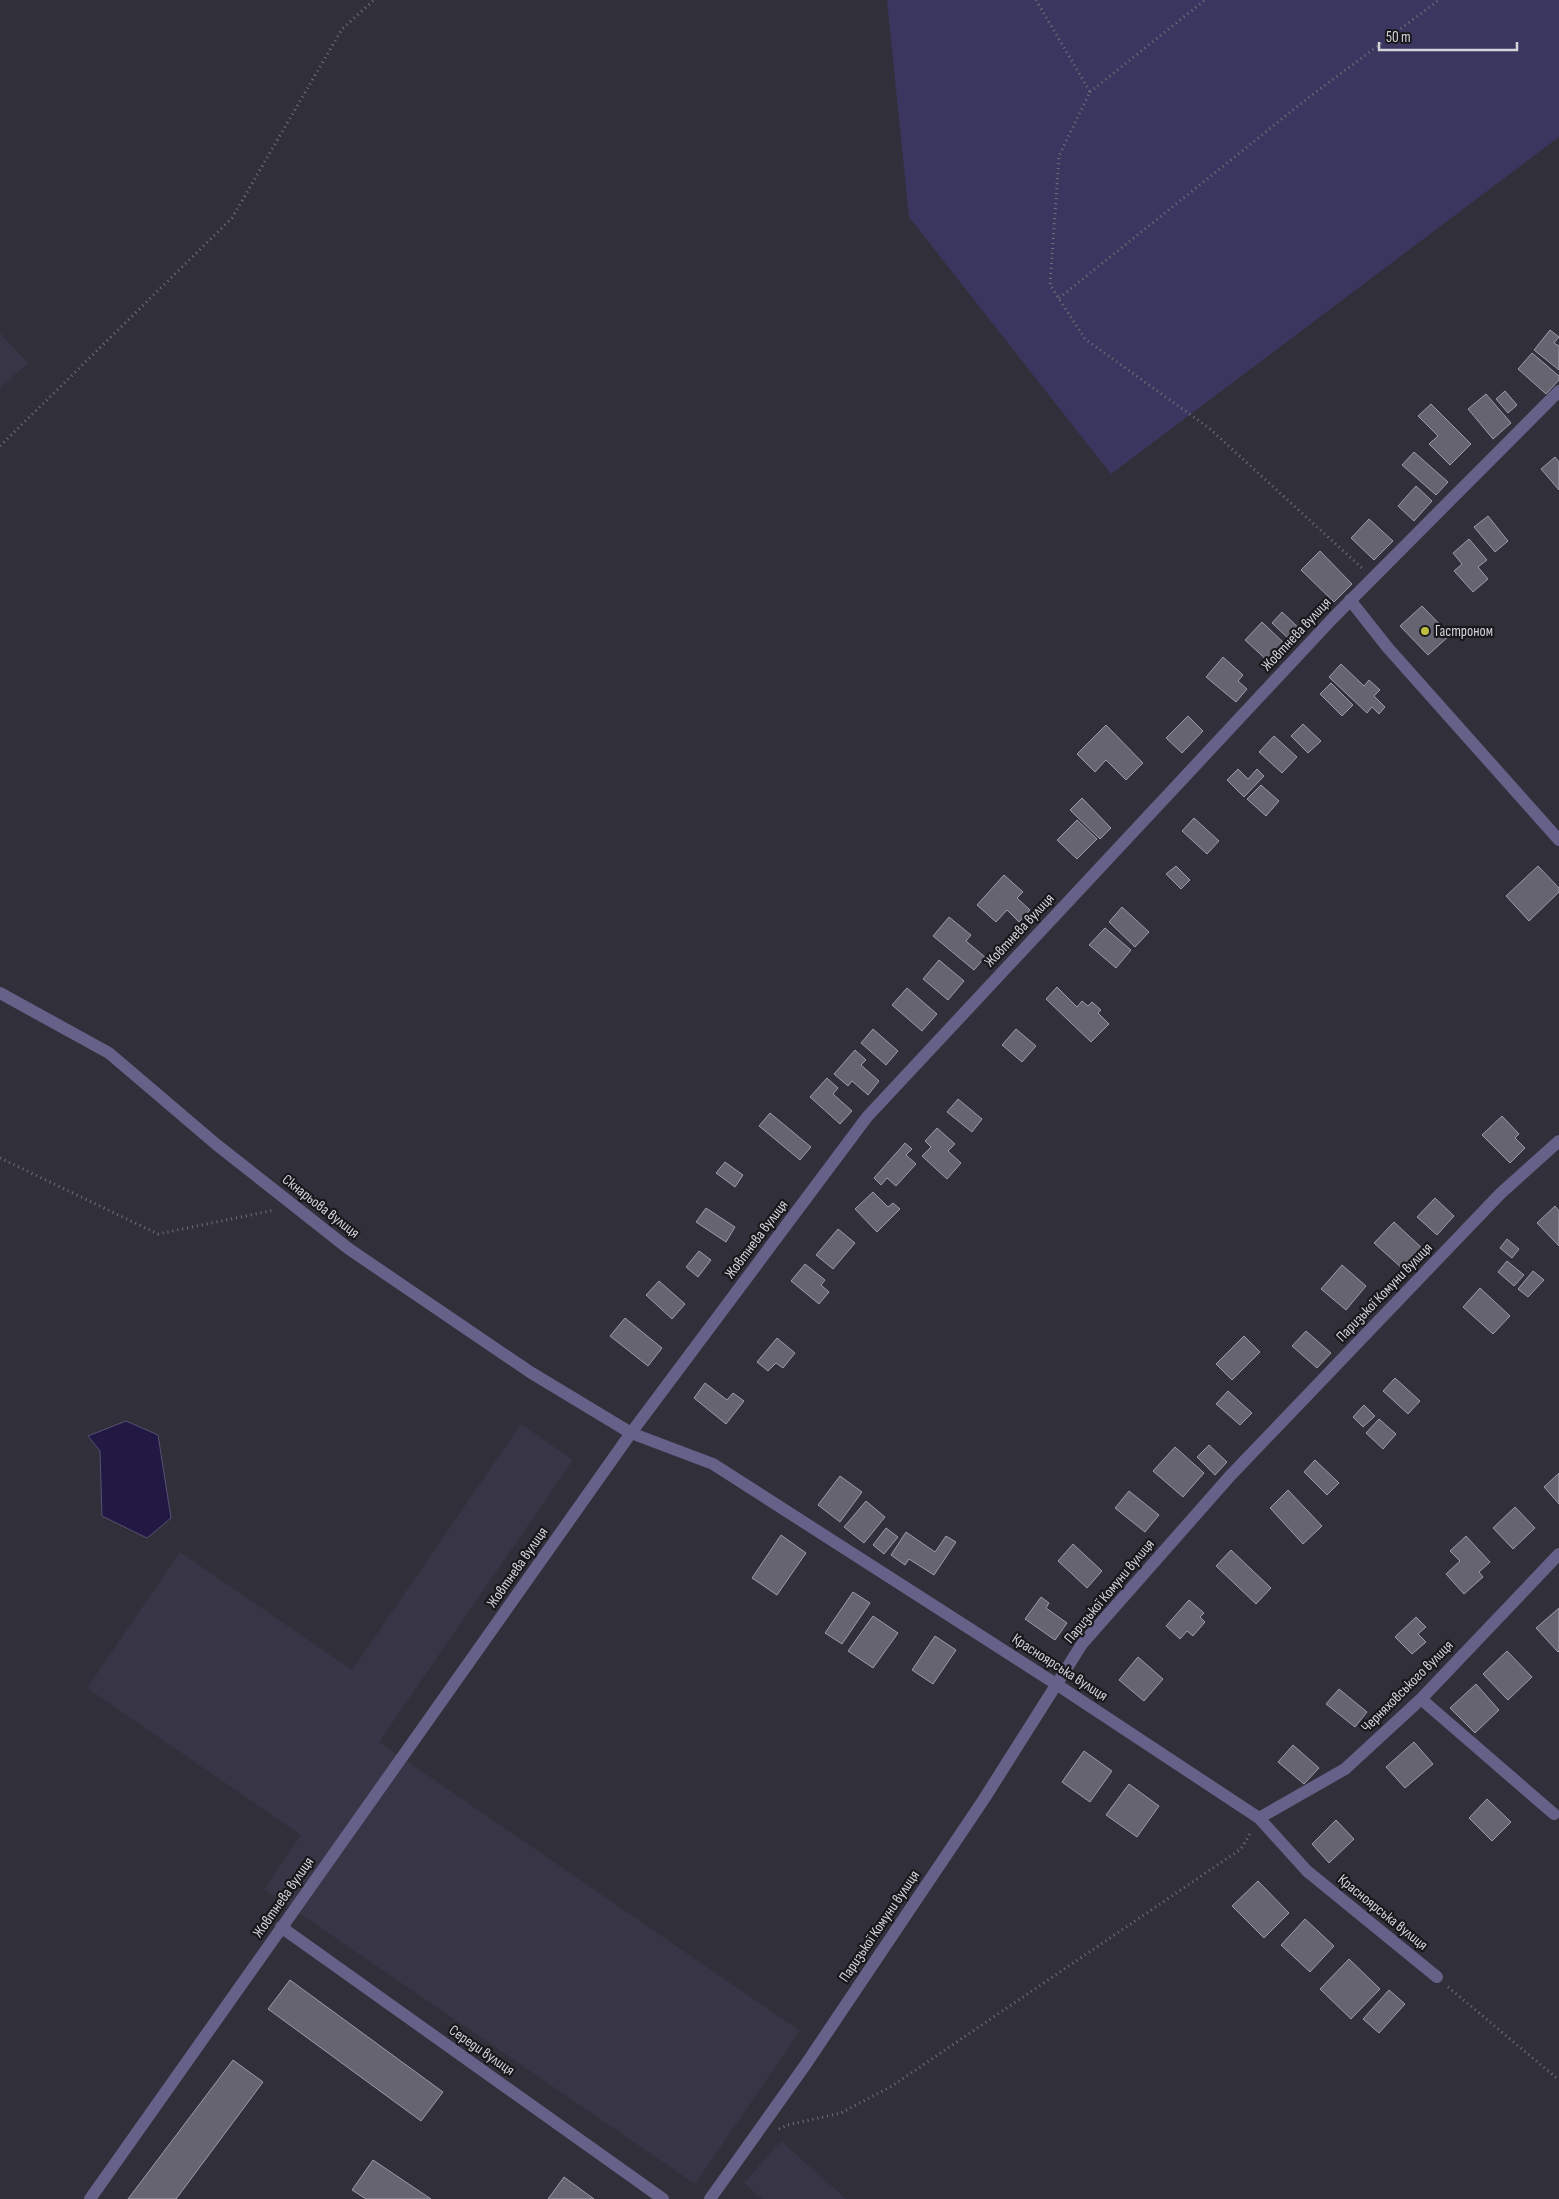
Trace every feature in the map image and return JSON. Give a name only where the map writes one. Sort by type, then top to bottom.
[{"type":"street","name":"Жовтнева вулиця","points":[[90,2199],[631,1433],[867,1118],[1350,600],[1559,391]]},
{"type":"street","points":[[1350,600],[1388,648],[1559,840]]},
{"type":"street","name":"Скнарьова вулиця","points":[[0,993],[108,1053],[217,1145],[349,1249],[530,1372],[631,1433]]},
{"type":"street","name":"Паризької Комуни вулиця","points":[[710,2199],[806,2064],[973,1815],[1082,1644],[1230,1476],[1501,1193],[1559,1141]]},
{"type":"street","name":"Красноярська вулиця","points":[[631,1433],[713,1464],[1056,1684],[1259,1818],[1307,1871],[1437,1977]]},
{"type":"street","name":"Черняховського вулиця","points":[[1259,1818],[1345,1769],[1420,1699],[1557,1560]]},
{"type":"street","points":[[1420,1699],[1554,1814]]},
{"type":"street","name":"Середи вулиця","points":[[282,1927],[663,2199]]},
{"type":"path","points":[[0,446],[232,218],[342,29],[374,0]]},
{"type":"path","points":[[1036,0],[1090,92]]},
{"type":"path","points":[[1205,0],[1090,92],[1059,156],[1050,285],[1086,339],[1209,428],[1374,578]]},
{"type":"path","points":[[1059,298],[1308,98],[1439,0]]},
{"type":"path","points":[[0,1158],[158,1234],[295,1206]]},
{"type":"path","points":[[772,2133],[787,2124],[841,2113],[892,2086],[1240,1849],[1259,1818]]},
{"type":"path","points":[[1437,1977],[1559,2080]]},
{"type":"shaded area","points":[[887,0],[1559,0],[1559,137],[1111,474],[909,217]]},
{"type":"shaded area","points":[[0,333],[28,363],[0,388]]},
{"type":"shaded area","points":[[126,1421],[158,1435],[171,1518],[147,1538],[102,1516],[100,1451],[88,1436]]},
{"type":"shaded area","points":[[521,1424],[573,1460],[379,1742],[800,2031],[695,2184],[264,1889],[301,1835],[87,1688],[180,1552],[352,1670]]},
{"type":"shaded area","points":[[781,2141],[846,2199],[762,2199],[744,2183]]},
{"type":"building","points":[[1550,330],[1559,337],[1554,343],[1559,346],[1559,370],[1534,350]]},
{"type":"building","points":[[1532,353],[1559,376],[1559,380],[1546,394],[1518,369]]},
{"type":"building","points":[[1505,391],[1517,405],[1508,413],[1496,399]]},
{"type":"building","points":[[1486,394],[1511,423],[1493,439],[1468,409]]},
{"type":"building","points":[[1431,404],[1471,444],[1450,465],[1429,444],[1438,436],[1418,416]]},
{"type":"building","points":[[1414,452],[1448,482],[1436,495],[1402,465]]},
{"type":"building","points":[[1555,457],[1559,462],[1559,490],[1541,469]]},
{"type":"building","points":[[1416,486],[1432,501],[1414,521],[1398,506]]},
{"type":"building","points":[[1488,516],[1508,541],[1495,552],[1474,527]]},
{"type":"building","points":[[1369,519],[1393,541],[1374,560],[1351,538]]},
{"type":"building","points":[[1469,539],[1487,560],[1478,567],[1488,579],[1473,592],[1454,571],[1462,564],[1453,553]]},
{"type":"building","points":[[1320,551],[1352,584],[1334,602],[1301,570]]},
{"type":"building","name":"Гастроном","points":[[1422,606],[1450,635],[1428,655],[1400,626]]},
{"type":"building","points":[[1282,612],[1302,631],[1292,642],[1272,623]]},
{"type":"building","points":[[1262,622],[1288,647],[1271,664],[1245,640]]},
{"type":"building","points":[[1223,657],[1243,675],[1238,681],[1247,689],[1236,702],[1206,677]]},
{"type":"building","points":[[1341,664],[1364,686],[1369,680],[1380,690],[1374,696],[1385,707],[1379,714],[1372,707],[1367,713],[1329,677]]},
{"type":"building","points":[[1331,683],[1353,705],[1342,716],[1320,694]]},
{"type":"building","points":[[1188,716],[1203,731],[1182,753],[1166,738]]},
{"type":"building","points":[[1303,724],[1321,741],[1308,753],[1291,736]]},
{"type":"building","points":[[1106,725],[1143,763],[1126,780],[1106,760],[1095,772],[1077,754]]},
{"type":"building","points":[[1274,736],[1297,757],[1282,773],[1259,752]]},
{"type":"building","points":[[1238,769],[1248,779],[1257,769],[1264,776],[1244,797],[1227,780]]},
{"type":"building","points":[[1261,785],[1279,801],[1266,816],[1247,799]]},
{"type":"building","points":[[1082,798],[1111,828],[1100,839],[1070,810]]},
{"type":"building","points":[[1194,818],[1219,841],[1207,854],[1182,831]]},
{"type":"building","points":[[1077,820],[1097,839],[1077,859],[1057,840]]},
{"type":"building","points":[[1176,866],[1190,880],[1181,889],[1166,874]]},
{"type":"building","points":[[1538,866],[1559,888],[1559,892],[1529,921],[1506,896]]},
{"type":"building","points":[[1004,875],[1023,892],[1017,898],[1030,910],[1019,922],[1007,910],[996,922],[977,905]]},
{"type":"building","points":[[1122,907],[1149,932],[1135,947],[1109,922]]},
{"type":"building","points":[[949,917],[971,935],[966,941],[985,957],[974,970],[933,936]]},
{"type":"building","points":[[1105,928],[1131,950],[1116,968],[1089,945]]},
{"type":"building","points":[[939,960],[964,981],[948,1000],[923,979]]},
{"type":"building","points":[[1057,987],[1077,1007],[1082,1001],[1088,1006],[1092,1002],[1101,1010],[1098,1013],[1109,1024],[1091,1042],[1046,999]]},
{"type":"building","points":[[907,988],[937,1014],[922,1031],[892,1005]]},
{"type":"building","points":[[873,1029],[898,1051],[886,1065],[861,1043]]},
{"type":"building","points":[[1016,1029],[1036,1046],[1022,1062],[1002,1045]]},
{"type":"building","points":[[855,1050],[866,1060],[861,1065],[879,1081],[868,1095],[852,1081],[848,1086],[834,1074]]},
{"type":"building","points":[[827,1078],[838,1088],[833,1094],[852,1111],[840,1124],[810,1097]]},
{"type":"building","points":[[958,1099],[982,1119],[972,1132],[947,1112]]},
{"type":"building","points":[[770,1113],[811,1147],[800,1160],[759,1126]]},
{"type":"building","points":[[1502,1116],[1519,1134],[1515,1138],[1525,1148],[1510,1163],[1482,1135]]},
{"type":"building","points":[[937,1128],[955,1144],[948,1151],[961,1163],[947,1179],[922,1156],[931,1147],[925,1141]]},
{"type":"building","points":[[905,1143],[912,1149],[906,1155],[916,1164],[896,1186],[887,1178],[881,1185],[874,1178]]},
{"type":"building","points":[[725,1162],[743,1175],[735,1187],[716,1173]]},
{"type":"building","points":[[873,1192],[888,1207],[893,1203],[900,1209],[877,1232],[855,1209]]},
{"type":"building","points":[[1435,1198],[1454,1216],[1437,1235],[1417,1217]]},
{"type":"building","points":[[1555,1206],[1559,1211],[1559,1246],[1537,1223]]},
{"type":"building","points":[[706,1208],[735,1227],[726,1242],[696,1222]]},
{"type":"building","points":[[1394,1222],[1423,1249],[1404,1270],[1374,1243]]},
{"type":"building","points":[[838,1229],[855,1243],[833,1269],[816,1255]]},
{"type":"building","points":[[1507,1239],[1519,1249],[1512,1258],[1500,1248]]},
{"type":"building","points":[[699,1251],[711,1260],[698,1277],[686,1267]]},
{"type":"building","points":[[1507,1261],[1524,1275],[1514,1286],[1498,1272]]},
{"type":"building","points":[[805,1264],[825,1280],[821,1285],[829,1292],[819,1304],[791,1281]]},
{"type":"building","points":[[1342,1265],[1366,1286],[1346,1310],[1321,1289]]},
{"type":"building","points":[[1533,1271],[1544,1280],[1528,1297],[1518,1289]]},
{"type":"building","points":[[659,1281],[685,1304],[672,1319],[646,1295]]},
{"type":"building","points":[[1480,1288],[1510,1316],[1493,1334],[1463,1307]]},
{"type":"building","points":[[625,1318],[662,1348],[648,1366],[610,1336]]},
{"type":"building","points":[[1306,1331],[1331,1353],[1317,1368],[1292,1346]]},
{"type":"building","points":[[1244,1336],[1260,1352],[1232,1380],[1216,1364]]},
{"type":"building","points":[[777,1338],[795,1353],[783,1368],[776,1363],[768,1371],[757,1362]]},
{"type":"building","points":[[1395,1378],[1420,1401],[1408,1414],[1383,1391]]},
{"type":"building","points":[[705,1383],[727,1400],[733,1393],[744,1401],[726,1424],[694,1398]]},
{"type":"building","points":[[1228,1391],[1252,1413],[1240,1425],[1216,1404]]},
{"type":"building","points":[[1364,1405],[1375,1416],[1363,1427],[1353,1417]]},
{"type":"building","points":[[1379,1419],[1396,1434],[1383,1449],[1366,1433]]},
{"type":"building","points":[[1209,1445],[1227,1462],[1215,1475],[1197,1457]]},
{"type":"building","points":[[1175,1447],[1204,1473],[1183,1497],[1153,1471]]},
{"type":"building","points":[[1315,1460],[1339,1483],[1327,1495],[1304,1472]]},
{"type":"building","points":[[1559,1473],[1559,1504],[1544,1487]]},
{"type":"building","points":[[840,1476],[862,1492],[840,1522],[818,1505]]},
{"type":"building","points":[[1288,1490],[1322,1526],[1303,1544],[1270,1508]]},
{"type":"building","points":[[1129,1491],[1159,1515],[1145,1532],[1115,1508]]},
{"type":"building","points":[[866,1501],[885,1517],[864,1543],[844,1527]]},
{"type":"building","points":[[1515,1507],[1535,1528],[1513,1549],[1493,1528]]},
{"type":"building","points":[[886,1528],[898,1537],[884,1554],[873,1545]]},
{"type":"building","points":[[906,1532],[935,1552],[946,1536],[956,1542],[934,1575],[909,1559],[905,1565],[891,1555]]},
{"type":"building","points":[[781,1535],[806,1553],[777,1595],[752,1578]]},
{"type":"building","points":[[1466,1536],[1490,1562],[1479,1572],[1483,1577],[1464,1594],[1446,1574],[1460,1561],[1450,1551]]},
{"type":"building","points":[[1073,1544],[1102,1571],[1087,1588],[1058,1561]]},
{"type":"building","points":[[1231,1550],[1271,1588],[1256,1604],[1216,1566]]},
{"type":"building","points":[[853,1592],[870,1603],[842,1644],[825,1633]]},
{"type":"building","points":[[1041,1597],[1049,1603],[1046,1608],[1067,1623],[1055,1640],[1025,1619]]},
{"type":"building","points":[[1189,1600],[1204,1613],[1200,1617],[1205,1622],[1193,1636],[1187,1631],[1180,1639],[1166,1626]]},
{"type":"building","points":[[1559,1608],[1559,1651],[1558,1652],[1536,1628]]},
{"type":"building","points":[[873,1616],[898,1633],[873,1668],[848,1651]]},
{"type":"building","points":[[1416,1617],[1426,1627],[1418,1634],[1426,1642],[1412,1654],[1395,1637]]},
{"type":"building","points":[[935,1636],[956,1650],[933,1684],[912,1670]]},
{"type":"building","points":[[1507,1651],[1532,1677],[1508,1700],[1483,1674]]},
{"type":"building","points":[[1138,1657],[1163,1679],[1144,1701],[1119,1680]]},
{"type":"building","points":[[1476,1684],[1499,1710],[1475,1733],[1450,1708]]},
{"type":"building","points":[[1339,1689],[1367,1712],[1355,1727],[1326,1704]]},
{"type":"building","points":[[1414,1742],[1433,1764],[1405,1788],[1386,1767]]},
{"type":"building","points":[[1293,1745],[1319,1768],[1304,1784],[1278,1762]]},
{"type":"building","points":[[1084,1751],[1112,1771],[1090,1802],[1062,1782]]},
{"type":"building","points":[[1129,1784],[1159,1806],[1137,1837],[1106,1815]]},
{"type":"building","points":[[1487,1799],[1511,1822],[1492,1841],[1469,1818]]},
{"type":"building","points":[[1336,1820],[1354,1839],[1329,1863],[1312,1844]]},
{"type":"building","points":[[1258,1881],[1289,1913],[1264,1938],[1232,1906]]},
{"type":"building","points":[[1305,1919],[1334,1946],[1310,1972],[1281,1945]]},
{"type":"building","points":[[1349,1959],[1380,1989],[1351,2019],[1320,1989]]},
{"type":"building","points":[[290,1980],[443,2092],[421,2121],[268,2009]]},
{"type":"building","points":[[1389,1990],[1405,2004],[1379,2033],[1363,2019]]},
{"type":"building","points":[[233,2060],[263,2082],[176,2199],[128,2199]]},
{"type":"building","points":[[373,2160],[431,2199],[366,2199],[352,2190]]},
{"type":"building","points":[[564,2177],[594,2199],[548,2199]]},
{"type":"place","name":"Гастроном","points":[[1425,631]]}]
